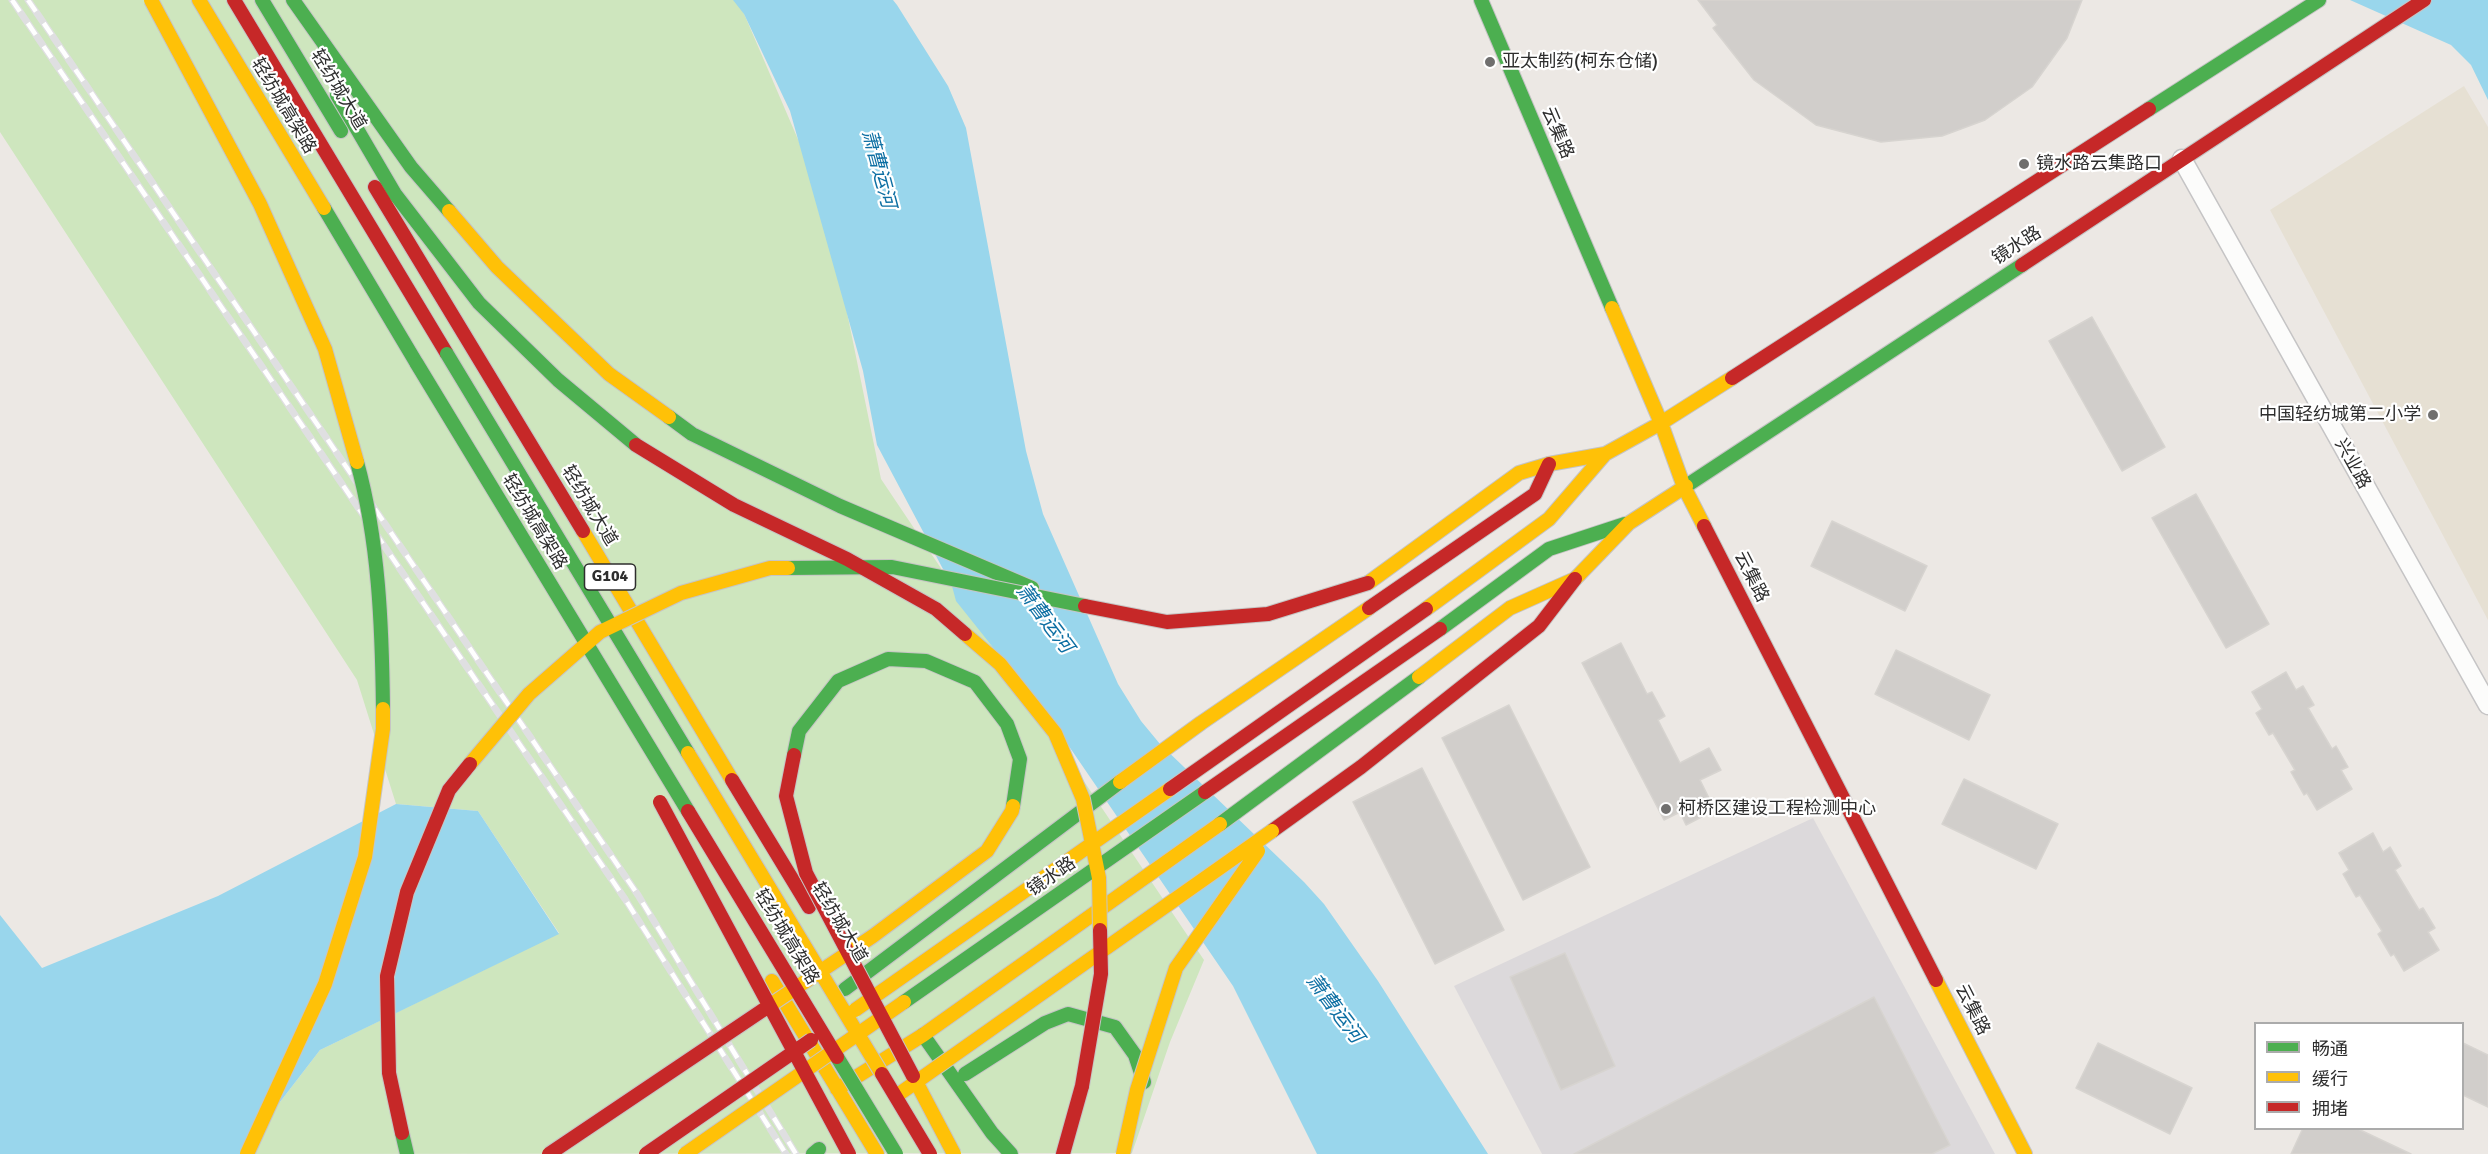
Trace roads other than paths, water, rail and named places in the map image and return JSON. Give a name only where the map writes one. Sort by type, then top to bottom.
[{"type":"main road","points":[[151,0],[260,204],[325,349],[367,499],[382,619],[383,729],[365,857],[325,984],[247,1154]]},
{"type":"main road","name":"轻纺城高架路","points":[[199,0],[896,1154]]},
{"type":"main road","name":"轻纺城高架路","points":[[234,0],[930,1154]]},
{"type":"main road","name":"轻纺城大道","points":[[262,0],[960,1154]]},
{"type":"main road","points":[[282,0],[312,51]]},
{"type":"main road","points":[[293,0],[411,167],[497,267],[609,374],[702,439],[840,506],[1061,600]]},
{"type":"main road","name":"云集路","points":[[1480,0],[1661,423],[1684,487],[2025,1154]]},
{"type":"main road","points":[[407,1154],[389,1073],[387,976],[407,892],[449,790],[529,694],[600,632],[681,593],[770,568],[892,567],[1167,622],[1268,614],[1368,583],[1519,473],[1549,464],[1605,454],[1661,423],[2319,0]]},
{"type":"main road","name":"镜水路","points":[[685,1154],[1440,629],[1549,549],[1629,523],[2424,0]]},
{"type":"main road","points":[[330,82],[395,194],[479,303],[558,380],[636,445],[735,506],[847,559],[936,609],[1000,664],[1055,734],[1083,799],[1099,878],[1101,974],[1082,1086],[1064,1154]]},
{"type":"main road","points":[[336,255],[483,500]]},
{"type":"main road","points":[[646,1154],[953,942],[1426,609],[1549,519],[1605,454]]},
{"type":"main road","points":[[796,1020],[855,983],[1063,824],[1201,723],[1534,494],[1549,464]]},
{"type":"main road","points":[[480,468],[616,719]]},
{"type":"main road","points":[[813,1154],[1361,767],[1539,626],[1575,579],[1629,523]]},
{"type":"main road","points":[[837,1089],[923,1035],[1128,891],[1258,797],[1510,608],[1575,579]]},
{"type":"main road","points":[[569,644],[581,664]]},
{"type":"main road","points":[[549,1154],[844,956],[854,950],[987,852],[1012,811],[1014,800],[1020,759],[1007,724],[975,682],[926,662],[888,659],[838,681],[799,731],[786,796],[806,873],[823,904],[845,946],[850,956],[867,987],[954,1154]]},
{"type":"main road","points":[[849,1154],[655,789],[877,1154]]},
{"type":"main road","points":[[1123,1154],[1137,1090],[1176,968],[1219,903],[1272,831]]},
{"type":"main road","points":[[965,1074],[1045,1023],[1068,1014],[1115,1027],[1135,1055],[1146,1088],[1122,1143],[1113,1154]]},
{"type":"main road","points":[[923,1035],[992,1132],[1011,1154]]},
{"type":"street","name":"兴业路","points":[[2182,159],[2488,705]]},
{"type":"water","name":"萧曹运河","points":[[733,0],[893,0],[897,5],[948,86],[966,128],[1026,451],[1043,514],[1118,684],[1141,721],[1160,744],[1324,904],[1378,981],[1488,1154],[1317,1154],[1233,986],[1051,720],[956,601],[952,586],[877,445],[863,371],[790,111],[744,14]]},
{"type":"water","points":[[2350,0],[2488,0],[2488,100],[2471,65],[2451,45]]},
{"type":"water","points":[[396,804],[478,811],[559,934],[320,1050],[240,1154],[0,1154],[0,915],[42,968],[218,896]]},
{"type":"railway","points":[[12,0],[625,899],[786,1154]]},
{"type":"railway","points":[[28,0],[638,895],[796,1154]]},
{"type":"place","name":"亚太制药(柯东仓储)","points":[[1490,62]]},
{"type":"place","name":"镜水路云集路口","points":[[2024,164]]},
{"type":"place","name":"中国轻纺城第二小学","points":[[2433,415]]},
{"type":"place","name":"柯桥区建设工程检测中心","points":[[1666,809]]}]
